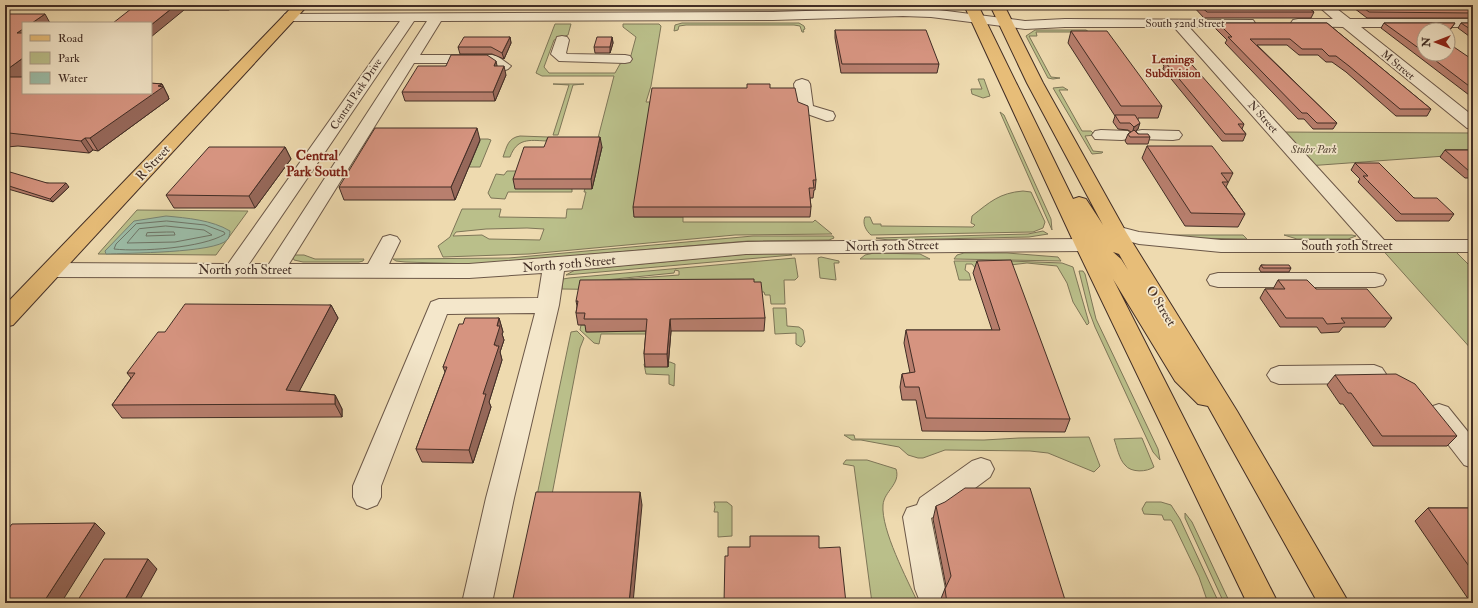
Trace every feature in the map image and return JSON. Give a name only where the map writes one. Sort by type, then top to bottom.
[{"type":"main road","name":"R Street","points":[[5,319],[295,11]]},
{"type":"main road","points":[[975,13],[1085,245],[1263,603]]},
{"type":"main road","name":"O Street","points":[[1002,15],[1035,83],[1122,242],[1228,418],[1334,603]]},
{"type":"main road","points":[[1032,134],[1058,165],[1094,229],[1107,242],[1122,242]]},
{"type":"main road","points":[[1085,245],[1098,250],[1114,264],[1164,347],[1184,375],[1228,418]]},
{"type":"street","name":"M Street","points":[[1324,5],[1473,124]]},
{"type":"street","name":"South 52nd Street","points":[[295,11],[410,17],[773,16],[891,12],[931,14],[975,13],[1002,15],[1048,25],[1065,23],[1262,23]]},
{"type":"street","name":"Central Park Drive","points":[[234,270],[410,17]]},
{"type":"street","name":"Central Park Drive","points":[[275,270],[436,17]]},
{"type":"street","name":"N Street","points":[[1178,23],[1379,246]]},
{"type":"street","points":[[1285,23],[1473,23]]},
{"type":"street","points":[[566,39],[558,54],[564,58],[626,57]]},
{"type":"street","points":[[410,59],[492,59],[502,66]]},
{"type":"street","points":[[802,84],[805,108],[812,112],[827,116]]},
{"type":"street","points":[[1099,131],[1170,131]]},
{"type":"street","points":[[375,271],[390,241]]},
{"type":"street","name":"South 50th Street","points":[[1122,242],[1189,250],[1222,246],[1473,246]]},
{"type":"street","name":"North 50th Street","points":[[52,270],[469,271],[554,266],[746,248],[1085,245]]},
{"type":"street","points":[[477,603],[500,498],[548,305],[554,266]]},
{"type":"street","points":[[1218,280],[1375,280]]},
{"type":"street","points":[[367,497],[367,486],[439,307],[548,305]]},
{"type":"street","points":[[1279,375],[1390,374],[1397,376]]},
{"type":"street","points":[[1425,398],[1473,457]]},
{"type":"street","points":[[930,589],[923,511],[981,469]]},
{"type":"green space","points":[[682,23],[799,23],[804,26],[805,29],[803,30],[804,32],[802,32],[800,26],[794,25],[686,25],[679,26],[678,30],[674,31],[675,25]]},
{"type":"green space","points":[[555,24],[571,24],[568,35],[554,40],[544,67],[549,73],[615,73],[620,64],[630,59],[636,37],[623,27],[623,24],[659,24],[661,26],[651,86],[646,102],[652,102],[634,217],[683,217],[683,222],[813,222],[815,220],[832,234],[735,235],[529,254],[443,257],[438,246],[450,237],[462,209],[501,209],[499,217],[566,218],[567,209],[582,209],[586,192],[584,192],[614,76],[542,76],[536,73]],"holes":[[[486,229],[544,229],[540,240],[489,239],[482,235],[453,236],[456,232]]]},
{"type":"green space","points":[[1035,30],[1086,30],[1089,32],[1036,32],[1037,36],[1029,36],[1051,77],[1060,78],[1048,78],[1026,36]]},
{"type":"green space","points":[[978,79],[984,79],[990,96],[983,98],[972,94],[971,89],[982,89]]},
{"type":"green space","points":[[553,84],[584,84],[573,85],[558,135],[553,135],[569,85]]},
{"type":"green space","points":[[1063,87],[1068,90],[1059,90],[1082,131],[1091,131],[1095,135],[1085,136],[1093,151],[1103,152],[1102,153],[1092,154],[1053,88]]},
{"type":"green space","points":[[1000,112],[1004,115],[1051,219],[1052,230]]},
{"type":"green space","name":"Stuhr Park","points":[[1276,132],[1473,133],[1473,154],[1307,166]]},
{"type":"green space","points":[[520,136],[548,137],[546,141],[534,140],[520,143],[516,146],[510,157],[503,157],[510,141]]},
{"type":"green space","points":[[437,139],[491,140],[480,167],[469,167],[480,141]]},
{"type":"green space","points":[[507,171],[521,171],[572,189],[572,192],[508,192],[505,199],[491,198],[488,193],[496,174],[504,175]]},
{"type":"green space","points":[[1023,191],[1031,192],[1045,222],[1043,228],[1033,232],[871,235],[864,224],[865,217],[870,217],[873,224],[881,224],[881,226],[973,227],[975,225],[971,223],[972,216],[990,202],[1007,194]]},
{"type":"green space","points":[[137,210],[248,211],[216,255],[98,254]]},
{"type":"green space","points":[[1043,231],[1048,234],[1029,237],[888,240],[876,238],[1028,234]]},
{"type":"green space","points":[[1167,235],[1243,235],[1247,239],[1191,238]]},
{"type":"green space","points":[[1284,235],[1356,236],[1348,239],[1297,239]]},
{"type":"green space","points":[[753,236],[833,236],[834,238],[829,240],[748,241],[474,264],[405,262],[396,261],[393,259],[509,258]]},
{"type":"green space","points":[[1379,246],[1450,246],[1473,269],[1473,351]]},
{"type":"green space","points":[[787,253],[792,255],[566,275],[575,270],[748,254]]},
{"type":"green space","points":[[874,253],[920,254],[930,259],[860,259],[865,255]]},
{"type":"green space","points":[[964,253],[1007,253],[1058,257],[1061,261],[954,259],[957,255]]},
{"type":"green space","points":[[292,255],[304,255],[315,259],[364,259],[363,261],[359,262],[303,262],[294,260]]},
{"type":"green space","points":[[821,257],[839,261],[839,263],[834,263],[836,280],[820,278],[818,258]]},
{"type":"green space","points":[[795,258],[798,277],[795,280],[784,280],[785,304],[771,304],[770,295],[765,295],[764,292],[562,289],[563,279]],"holes":[[[675,270],[679,271],[679,275],[585,282],[674,273]]]},
{"type":"green space","points":[[954,261],[1002,261],[976,269],[972,264],[966,264],[965,270],[969,273],[971,280],[959,280]]},
{"type":"green space","points":[[1009,261],[1062,263],[1073,267],[1089,323],[1087,325],[1073,302],[1067,283],[1057,266],[1027,263],[1010,265]]},
{"type":"green space","points":[[1079,271],[1083,271],[1085,274],[1096,319],[1158,449],[1160,460],[1153,452],[1095,327],[1089,311]]},
{"type":"green space","points":[[773,308],[786,308],[787,326],[799,327],[803,330],[805,342],[801,347],[796,344],[796,333],[775,334]]},
{"type":"green space","points":[[581,325],[587,325],[587,332],[651,331],[651,334],[601,334],[599,344],[594,343],[580,330]]},
{"type":"green space","points":[[577,331],[584,338],[580,348],[550,505],[535,505],[571,332]]},
{"type":"green space","points":[[648,362],[670,362],[675,364],[674,386],[669,384],[669,375],[646,374],[644,364]]},
{"type":"green space","points":[[844,435],[854,435],[855,439],[984,440],[1089,437],[1100,466],[1094,472],[1048,453],[1030,451],[945,450],[923,458],[918,458],[908,455],[899,447],[861,440],[852,440]]},
{"type":"green space","points":[[1142,438],[1154,467],[1139,471],[1128,468],[1121,460],[1114,439]]},
{"type":"green space","points":[[846,460],[867,460],[896,469],[896,479],[884,500],[883,515],[890,541],[918,603],[872,603],[854,466],[843,464]]},
{"type":"green space","points":[[714,502],[727,502],[732,506],[732,536],[718,537],[718,512],[714,512]]},
{"type":"green space","points":[[1146,502],[1161,502],[1171,505],[1180,519],[1219,603],[1208,603],[1199,577],[1171,520],[1164,520],[1162,515],[1144,514],[1142,509]]},
{"type":"green space","points":[[1185,513],[1192,522],[1230,603],[1224,603],[1185,518]]},
{"type":"water","points":[[166,216],[199,220],[215,224],[230,231],[229,236],[227,240],[206,248],[170,252],[106,254],[105,251],[134,221]]},
{"type":"building","points":[[136,5],[176,5],[152,24],[152,22],[114,22]]},
{"type":"building","points":[[1199,5],[1305,5],[1314,12],[1207,12]]},
{"type":"building","points":[[1360,5],[1473,5],[1473,13],[1369,12]]},
{"type":"building","points":[[5,14],[45,14],[33,22],[22,22],[22,30],[17,33],[22,33],[22,59],[5,71]]},
{"type":"building","points":[[1218,23],[1327,23],[1431,109],[1400,109],[1336,56],[1329,56],[1322,49],[1302,49],[1290,39],[1250,39],[1337,123],[1317,123],[1307,113],[1302,113],[1228,37],[1232,37]]},
{"type":"building","points":[[1384,23],[1416,23],[1416,46]]},
{"type":"building","points":[[1461,23],[1473,23],[1473,31]]},
{"type":"building","points":[[835,30],[926,30],[939,64],[842,64]]},
{"type":"building","points":[[1071,31],[1107,31],[1162,106],[1121,106]]},
{"type":"building","points":[[464,37],[510,37],[502,53],[491,47],[458,47]]},
{"type":"building","points":[[597,37],[612,37],[610,47],[594,47]]},
{"type":"building","points":[[1456,48],[1473,60],[1473,89],[1438,62],[1456,62]]},
{"type":"building","points":[[451,55],[487,55],[496,61],[494,66],[504,66],[493,92],[402,92],[418,66],[446,66]]},
{"type":"building","points":[[1164,58],[1186,58],[1244,124],[1238,124],[1246,134],[1225,134],[1165,62],[1168,62]]},
{"type":"building","points":[[5,77],[22,77],[22,94],[152,94],[152,83],[162,84],[158,86],[163,87],[90,138],[85,138],[81,141],[5,133]]},
{"type":"building","points":[[747,84],[770,84],[770,88],[795,88],[798,102],[808,106],[816,180],[813,180],[814,188],[809,188],[811,207],[633,207],[652,88],[747,88]]},
{"type":"building","points":[[1115,115],[1135,115],[1140,123],[1134,127],[1130,123],[1120,123]]},
{"type":"building","points":[[375,128],[477,128],[451,187],[339,187]]},
{"type":"building","points":[[1134,130],[1138,134],[1148,134],[1150,137],[1130,137],[1128,134]]},
{"type":"building","points":[[548,137],[600,137],[591,179],[513,179],[524,147],[544,147]]},
{"type":"building","points":[[1147,146],[1212,146],[1233,173],[1221,173],[1228,182],[1222,182],[1245,214],[1191,213]]},
{"type":"building","points":[[209,147],[285,147],[249,196],[166,195]]},
{"type":"building","points":[[1445,150],[1473,150],[1473,171],[1469,171]]},
{"type":"building","points":[[1355,163],[1379,163],[1414,198],[1437,198],[1454,214],[1401,214],[1363,176],[1368,176]]},
{"type":"building","points":[[10,172],[47,183],[66,183],[50,199],[6,185]]},
{"type":"building","points":[[1011,260],[1070,419],[926,418],[919,387],[905,387],[902,374],[915,372],[906,330],[1000,330],[977,261]]},
{"type":"building","points":[[1261,265],[1289,265],[1291,268],[1263,268]]},
{"type":"building","points":[[754,279],[754,282],[761,282],[765,318],[670,319],[667,354],[644,354],[647,319],[584,319],[585,313],[576,313],[578,301],[576,301],[580,280]]},
{"type":"building","points":[[1278,280],[1307,280],[1316,289],[1367,289],[1392,318],[1341,318],[1345,323],[1327,324],[1323,318],[1286,318],[1265,289],[1285,289]]},
{"type":"building","points":[[185,304],[331,305],[286,390],[335,395],[335,404],[112,405],[135,373],[127,373],[158,332],[165,332]]},
{"type":"building","points":[[465,318],[499,318],[497,326],[500,326],[494,345],[499,346],[483,394],[486,394],[469,450],[416,449],[447,367],[443,367],[459,324],[463,324]]},
{"type":"building","points":[[1396,374],[1415,384],[1457,436],[1382,436],[1351,393],[1348,393],[1335,375]]},
{"type":"building","points":[[965,488],[1030,488],[1066,603],[947,603],[945,589],[951,576],[936,506],[945,502]]},
{"type":"building","points":[[536,492],[640,492],[629,603],[512,603]]},
{"type":"building","points":[[1428,508],[1473,508],[1473,572]]},
{"type":"building","points":[[95,523],[43,603],[5,603],[5,533],[12,524]]},
{"type":"building","points":[[750,536],[819,536],[819,548],[840,547],[846,603],[724,603],[725,556],[728,556],[728,547],[750,547]]},
{"type":"building","points":[[104,559],[148,559],[123,603],[76,603]]},
{"type":"tunnel","points":[[1119,131],[1139,131]]},
{"type":"district","name":"Lemings Subdivision","points":[[1173,66]]},
{"type":"district","name":"Central Park South","points":[[317,164]]}]
